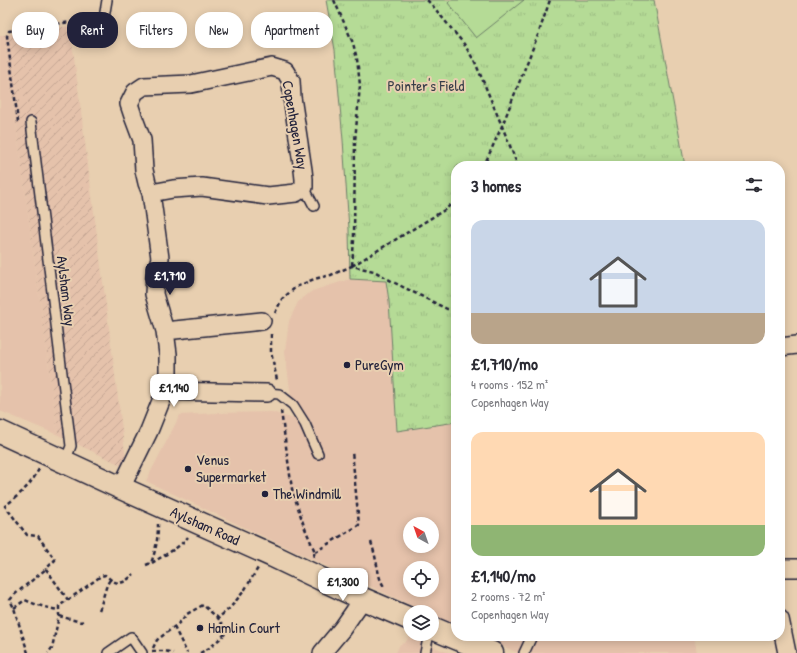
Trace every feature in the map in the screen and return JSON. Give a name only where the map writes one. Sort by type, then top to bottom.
[{"type":"main road","name":"Aylsham Road","points":[[0,432],[266,553],[363,599],[401,615]]},
{"type":"main road","points":[[439,631],[451,636]]},
{"type":"main road","points":[[463,641],[492,653]]},
{"type":"street","name":"Copenhagen Way","points":[[121,488],[149,431],[165,391],[168,374],[168,354],[164,331],[154,294],[155,276],[160,258],[151,193],[144,170],[142,140],[129,104],[135,92],[144,86],[191,84],[272,67],[285,71],[291,81],[304,187],[296,193],[268,196],[202,187],[173,189],[151,193]]},
{"type":"street","points":[[164,331],[268,324]]},
{"type":"street","points":[[785,346],[797,345]]},
{"type":"street","points":[[165,391],[273,393]]},
{"type":"street","points":[[785,568],[797,568]]},
{"type":"street","points":[[322,653],[342,629],[363,599]]},
{"type":"street","points":[[785,641],[787,653]]},
{"type":"lane","points":[[105,12],[107,0]]},
{"type":"lane","name":"Aylsham Way","points":[[31,122],[71,446],[56,457]]},
{"type":"lane","points":[[304,187],[314,206]]},
{"type":"lane","points":[[273,393],[293,405],[305,424],[318,454]]},
{"type":"lane","points":[[108,653],[132,637],[147,652]]},
{"type":"lane","points":[[425,653],[428,641]]},
{"type":"lane","points":[[524,653],[530,641]]},
{"type":"path","points":[[334,0],[353,42],[357,59],[360,85],[354,141],[354,240],[352,266]]},
{"type":"path","points":[[427,0],[464,44],[475,62],[516,161]]},
{"type":"path","points":[[486,161],[502,126],[538,35],[550,0]]},
{"type":"path","points":[[315,552],[304,526],[292,489],[284,435],[273,393],[268,324],[282,299],[296,287],[352,266],[451,204]]},
{"type":"path","points":[[352,266],[374,271],[395,283],[451,309]]},
{"type":"path","points":[[311,563],[315,552],[359,524],[352,451]]},
{"type":"path","points":[[28,653],[14,608],[10,600],[14,595],[46,570],[55,560],[38,536],[27,536],[5,506],[24,490],[56,457]]},
{"type":"path","points":[[151,563],[156,549],[158,536],[158,504]]},
{"type":"path","points":[[146,565],[172,551],[184,542],[200,524]]},
{"type":"path","points":[[371,542],[377,562],[380,582],[401,615]]},
{"type":"path","points":[[218,618],[230,608],[244,591],[259,565]]},
{"type":"path","points":[[46,570],[68,600]]},
{"type":"path","points":[[48,653],[52,648],[59,616],[59,606],[101,576],[105,575],[113,581],[121,583],[134,574]]},
{"type":"path","points":[[99,610],[108,582],[111,579]]},
{"type":"path","points":[[14,608],[25,600],[58,610]]},
{"type":"path","points":[[146,653],[157,640],[174,627],[187,614],[203,605],[218,618],[227,632],[211,647],[200,653]]},
{"type":"path","points":[[59,616],[81,622],[85,620]]},
{"type":"path","points":[[174,627],[187,653]]},
{"type":"path","points":[[147,652],[165,651],[173,653]]},
{"type":"shaded area","points":[[67,26],[67,48],[73,48],[127,468],[58,435],[4,35],[12,34],[12,48],[59,48],[59,28]]},
{"type":"shaded area","points":[[0,35],[4,35],[58,435],[0,411]]},
{"type":"shaded area","points":[[350,279],[386,280],[389,301],[397,430],[451,423],[451,623],[439,617],[439,605],[411,605],[146,481],[180,415],[272,412],[294,419],[285,352],[289,321],[298,302],[312,291]]},
{"type":"shaded area","points":[[406,641],[419,641],[449,653],[396,653],[400,644],[405,643]]},
{"type":"shaded area","points":[[491,641],[695,641],[697,653],[518,653]]},
{"type":"green space","name":"Pointer's Field","points":[[326,0],[654,0],[684,161],[451,161],[451,423],[397,431],[389,301],[386,281],[350,279],[349,229],[343,140],[333,39],[333,12],[328,12]]},
{"type":"green space","points":[[451,0],[524,0],[476,38],[448,3]]},
{"type":"place","name":"PureGym","points":[[347,365]]},
{"type":"place","name":"Venus Supermarket","points":[[188,469]]},
{"type":"place","name":"The Windmill","points":[[265,494]]},
{"type":"place","name":"Hamlin Court","points":[[200,628]]}]
